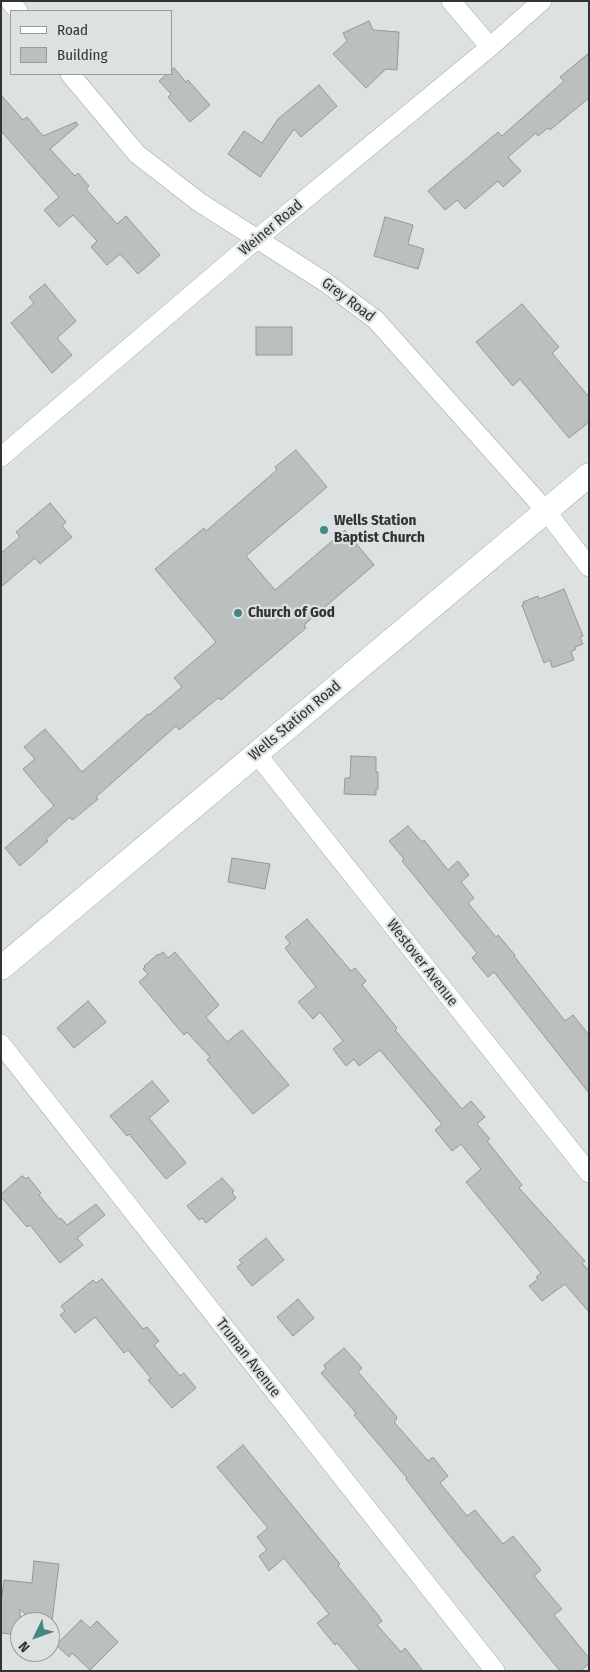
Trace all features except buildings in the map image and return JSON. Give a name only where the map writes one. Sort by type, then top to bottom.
[{"type":"street","points":[[451,1],[490,47]]},
{"type":"street","name":"Weiner Road","points":[[1,457],[258,238],[490,47],[542,1]]},
{"type":"street","name":"Grey Road","points":[[71,75],[137,154],[200,202],[325,282],[376,320],[546,511],[589,567]]},
{"type":"street","name":"Wells Station Road","points":[[1,968],[589,475]]},
{"type":"street","name":"Westover Avenue","points":[[256,754],[589,1173]]},
{"type":"street","name":"Truman Avenue","points":[[1,1044],[495,1671]]},
{"type":"place","name":"Wells Station Baptist Church","points":[[324,530]]},
{"type":"place","name":"Church of God","points":[[238,613]]}]
